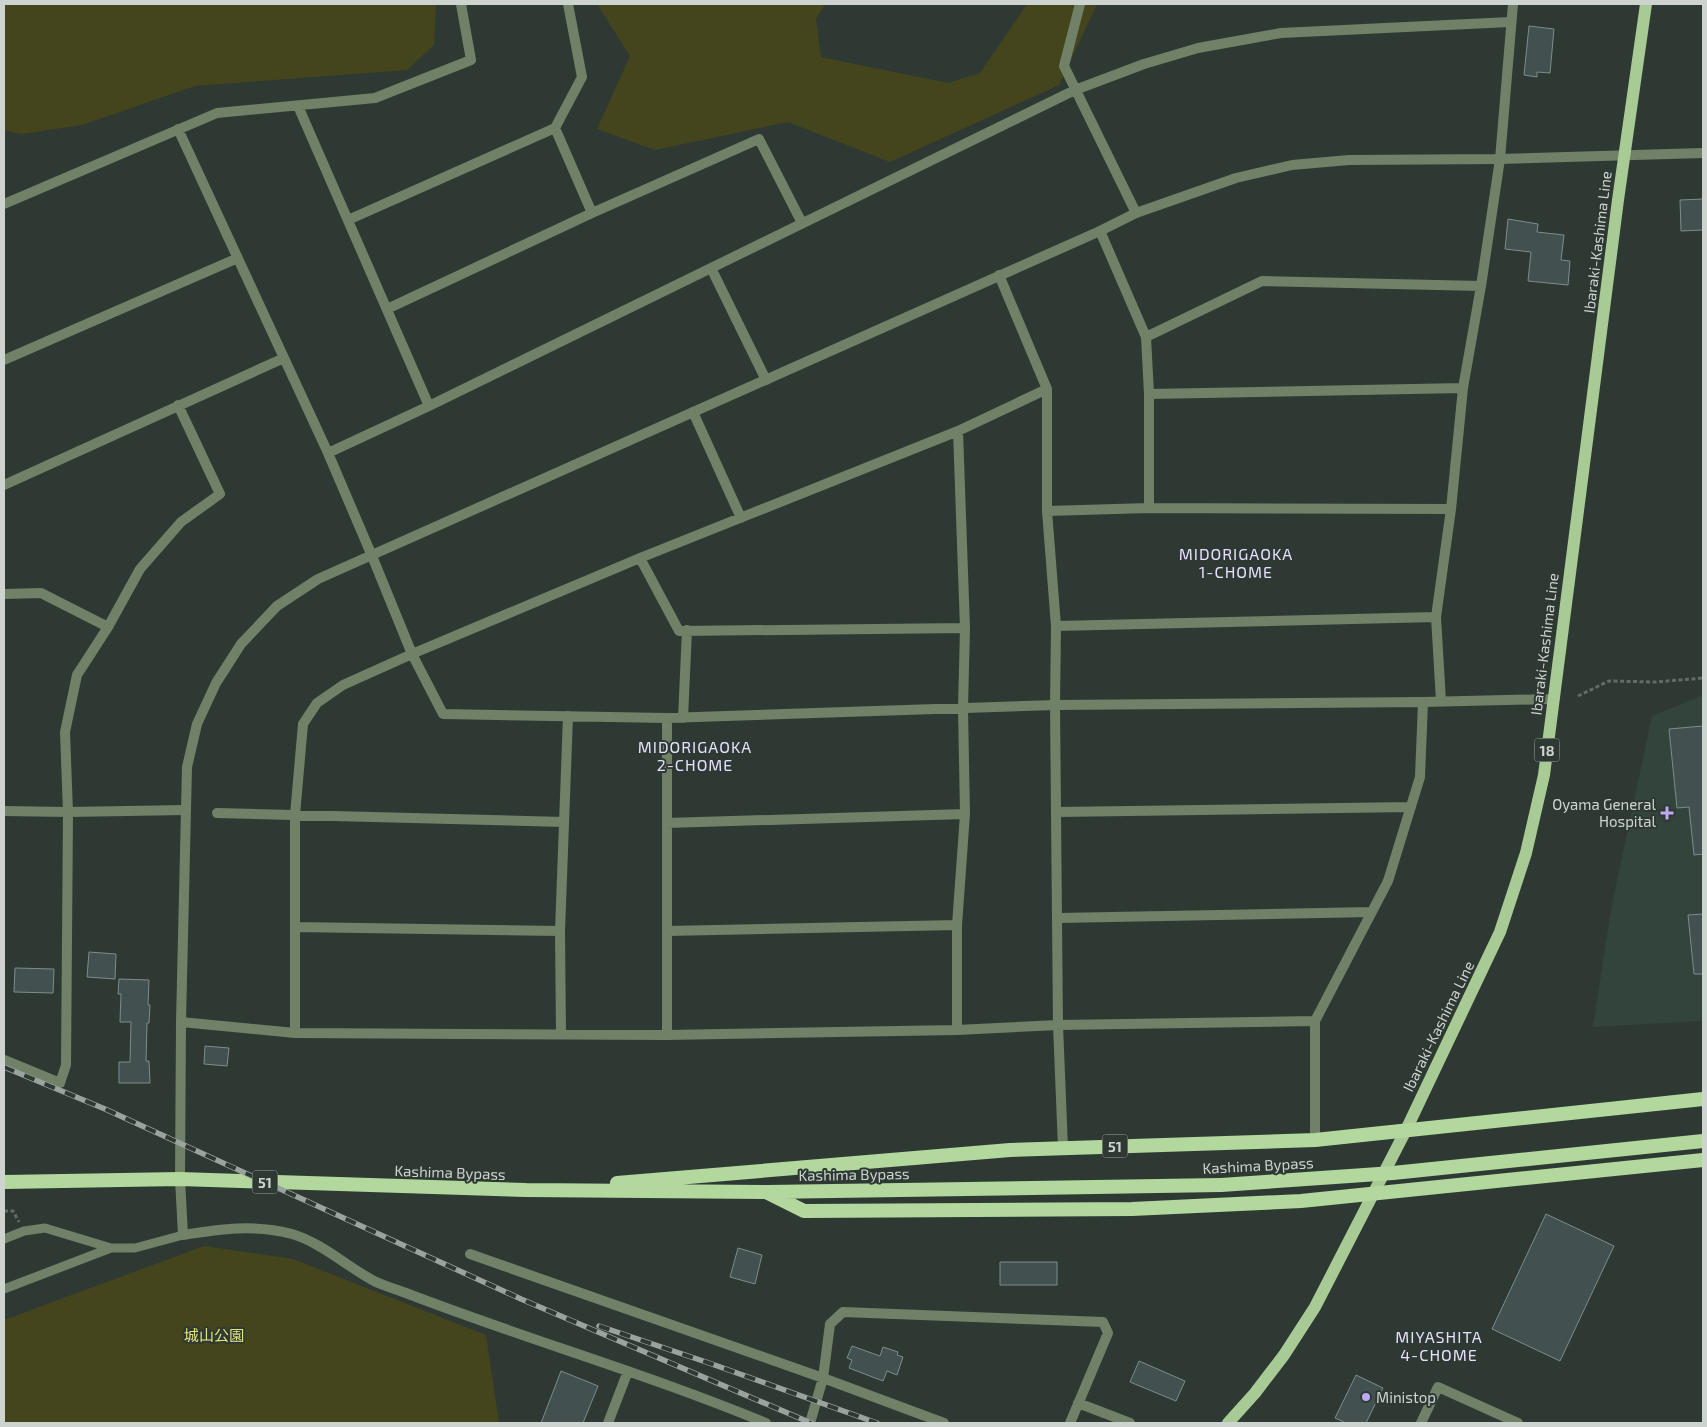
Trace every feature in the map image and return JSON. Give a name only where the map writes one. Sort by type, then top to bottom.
[{"type":"highway","name":"51","points":[[526,1190],[1010,1150],[1315,1140],[1703,1099]]},
{"type":"highway","name":"Kashima Bypass","points":[[4,1182],[180,1180],[526,1190],[767,1192],[1221,1185],[1393,1173],[1703,1141]]},
{"type":"highway","name":"51","points":[[767,1192],[804,1211],[1132,1209],[1301,1201],[1703,1160]]},
{"type":"main road","name":"Ibaraki-Kashima Line","points":[[1228,1423],[1255,1393],[1284,1355],[1315,1307],[1406,1130],[1500,932],[1526,853],[1544,775],[1624,154],[1646,4]]},
{"type":"street","points":[[4,204],[217,114],[375,98],[471,60],[460,4]]},
{"type":"street","points":[[348,220],[555,128],[582,77],[568,4]]},
{"type":"street","points":[[1080,4],[1064,66],[1074,90],[1136,212]]},
{"type":"street","points":[[1440,702],[1436,616],[1451,509],[1463,388],[1481,286],[1500,159],[1513,4]]},
{"type":"street","points":[[328,454],[1074,90],[1144,64],[1198,48],[1281,33],[1510,22]]},
{"type":"street","points":[[298,106],[429,406]]},
{"type":"street","points":[[555,128],[592,213]]},
{"type":"street","points":[[178,129],[328,454],[412,654],[442,714],[683,718],[1055,705],[1440,702],[1554,699]]},
{"type":"street","points":[[387,309],[592,213],[759,139],[802,223]]},
{"type":"street","points":[[766,1423],[700,1396],[443,1307],[375,1281],[327,1251],[293,1234],[253,1227],[212,1230],[183,1235],[180,1180],[181,1022],[187,767],[197,724],[216,683],[241,644],[277,606],[318,579],[1100,231],[1136,212],[1236,178],[1292,165],[1349,160],[1500,159],[1703,153]]},
{"type":"street","points":[[1100,231],[1146,337],[1149,394],[1149,508]]},
{"type":"street","points":[[4,360],[238,258]]},
{"type":"street","points":[[711,268],[766,380]]},
{"type":"street","points":[[999,276],[1048,389],[1047,511],[1056,626],[1058,1026],[1063,1148]]},
{"type":"street","points":[[1146,337],[1262,281],[1481,286]]},
{"type":"street","points":[[4,485],[284,358]]},
{"type":"street","points":[[1149,394],[1463,388]]},
{"type":"street","points":[[295,1033],[296,815],[303,724],[317,702],[343,685],[412,654],[640,558],[958,431],[1048,389]]},
{"type":"street","points":[[4,1060],[60,1083],[66,1065],[68,812],[65,732],[77,676],[108,627],[140,569],[181,522],[220,494],[178,406]]},
{"type":"street","points":[[693,412],[741,518]]},
{"type":"street","points":[[957,1030],[957,925],[965,814],[962,708],[965,628],[958,431]]},
{"type":"street","points":[[1047,511],[1149,508],[1451,509]]},
{"type":"street","points":[[640,558],[679,630],[965,628]]},
{"type":"street","points":[[4,594],[41,593],[108,627]]},
{"type":"street","points":[[1056,626],[1436,616]]},
{"type":"street","points":[[683,718],[687,630]]},
{"type":"street","points":[[1315,1140],[1315,1021],[1388,881],[1420,777],[1423,702]]},
{"type":"street","points":[[561,1034],[560,931],[568,716]]},
{"type":"street","points":[[667,718],[667,1034]]},
{"type":"street","points":[[1057,812],[1411,807]]},
{"type":"street","points":[[4,811],[186,810]]},
{"type":"street","points":[[217,812],[564,822]]},
{"type":"street","points":[[667,823],[965,814]]},
{"type":"street","points":[[1058,918],[1372,912]]},
{"type":"street","points":[[667,931],[957,925]]},
{"type":"street","points":[[295,927],[560,931]]},
{"type":"street","points":[[181,1022],[295,1033],[667,1034],[957,1030],[1315,1021]]},
{"type":"street","points":[[470,1254],[823,1378],[944,1423]]},
{"type":"street","points":[[810,1423],[823,1378],[830,1324],[843,1312],[1103,1322],[1108,1333],[1070,1423]]},
{"type":"street","points":[[608,1423],[628,1371]]},
{"type":"street","points":[[1421,1423],[1438,1387],[1518,1423]]},
{"type":"street","points":[[1078,1403],[1130,1423]]},
{"type":"lane","points":[[4,1239],[24,1231],[45,1228],[111,1248],[135,1248],[183,1235]]},
{"type":"lane","points":[[4,1289],[111,1248]]},
{"type":"path","points":[[1578,696],[1608,681],[1655,682],[1703,678]]},
{"type":"path","points":[[4,1211],[13,1211],[24,1231]]},
{"type":"shaded area","name":"Oyama General Hospital","points":[[1703,695],[1703,1021],[1593,1027],[1611,909],[1652,716]]},
{"type":"green space","points":[[4,4],[436,4],[434,45],[407,70],[195,86],[82,125],[21,134],[4,130]]},
{"type":"green space","points":[[597,4],[825,4],[816,19],[821,57],[948,83],[980,73],[1027,4],[1097,4],[1059,85],[890,162],[788,122],[655,150],[597,129],[630,56]]},
{"type":"green space","name":"城山公園","points":[[204,1246],[293,1259],[486,1335],[499,1423],[4,1423],[4,1320]]},
{"type":"building","points":[[1529,26],[1554,29],[1550,73],[1537,72],[1537,77],[1524,75]]},
{"type":"building","points":[[1703,199],[1703,230],[1681,231],[1680,200]]},
{"type":"building","points":[[1508,219],[1538,224],[1537,232],[1564,235],[1561,260],[1570,261],[1568,285],[1528,281],[1531,252],[1505,249]]},
{"type":"building","points":[[1703,726],[1703,854],[1694,855],[1689,807],[1677,808],[1669,729]]},
{"type":"building","points":[[1703,914],[1703,974],[1694,974],[1688,915]]},
{"type":"building","points":[[89,952],[116,954],[115,979],[87,977]]},
{"type":"building","points":[[15,968],[54,969],[53,993],[14,992]]},
{"type":"building","points":[[119,979],[149,980],[148,1005],[150,1005],[149,1023],[147,1023],[146,1061],[149,1061],[150,1083],[119,1083],[119,1062],[130,1062],[131,1022],[120,1022],[121,994],[118,994]]},
{"type":"building","points":[[205,1046],[229,1048],[227,1066],[204,1064]]},
{"type":"building","points":[[1546,1214],[1614,1246],[1560,1361],[1492,1329]]},
{"type":"building","points":[[738,1248],[762,1255],[755,1284],[730,1277]]},
{"type":"building","points":[[1000,1262],[1057,1262],[1057,1285],[1000,1285]]},
{"type":"building","points":[[852,1346],[880,1356],[883,1347],[898,1352],[897,1355],[903,1357],[897,1375],[887,1371],[883,1381],[849,1368],[852,1360],[847,1358]]},
{"type":"building","points":[[1139,1361],[1185,1381],[1176,1401],[1130,1382]]},
{"type":"building","points":[[561,1371],[598,1386],[583,1423],[541,1423]]},
{"type":"building","points":[[1356,1375],[1383,1388],[1366,1423],[1346,1423],[1335,1418]]},
{"type":"railway","points":[[4,1067],[105,1109],[521,1299],[811,1423]]},
{"type":"railway","points":[[599,1326],[877,1423]]},
{"type":"place","name":"Oyama General Hospital","points":[[1667,813]]},
{"type":"place","name":"Ministop","points":[[1366,1397]]},
{"type":"district","name":"MIDORIGAOKA 1-CHOME","points":[[1236,562]]},
{"type":"district","name":"MIDORIGAOKA 2-CHOME","points":[[695,755]]},
{"type":"district","name":"MIYASHITA 4-CHOME","points":[[1439,1345]]}]
